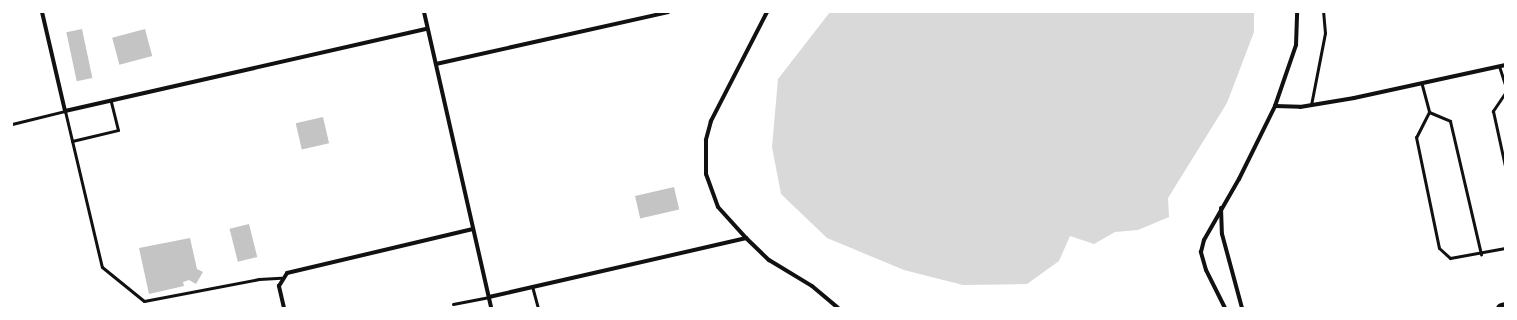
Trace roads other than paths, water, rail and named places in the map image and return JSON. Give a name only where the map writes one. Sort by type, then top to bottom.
[{"type":"highway","points":[[1501,308],[1505,307]]},
{"type":"street","points":[[42,12],[65,111],[427,29]]},
{"type":"street","points":[[424,12],[491,308]]},
{"type":"street","points":[[436,64],[668,12]]},
{"type":"street","points":[[767,12],[722,94],[706,140],[710,189],[718,207],[746,238],[769,260],[812,286],[838,308]]},
{"type":"street","points":[[1225,308],[1201,252],[1204,240],[1275,106],[1296,45],[1297,12]]},
{"type":"street","points":[[1275,106],[1311,105],[1422,85],[1505,65]]},
{"type":"street","points":[[1221,208],[1222,234],[1242,308]]},
{"type":"street","points":[[284,308],[281,278],[287,273],[473,229]]},
{"type":"street","points":[[489,297],[746,238]]},
{"type":"lane","points":[[1311,105],[1325,33],[1323,12]]},
{"type":"lane","points":[[1499,66],[1505,85]]},
{"type":"lane","points":[[1422,85],[1429,112],[1416,137],[1439,248],[1450,258],[1481,254],[1505,248]]},
{"type":"lane","points":[[1505,92],[1493,111],[1505,166]]},
{"type":"lane","points":[[72,141],[118,130],[112,101]]},
{"type":"lane","points":[[12,124],[65,111],[102,266],[147,302],[194,294],[259,279],[281,278]]},
{"type":"lane","points":[[1429,112],[1450,121],[1481,254]]},
{"type":"lane","points":[[532,286],[538,308]]},
{"type":"lane","points":[[453,304],[489,297]]}]
